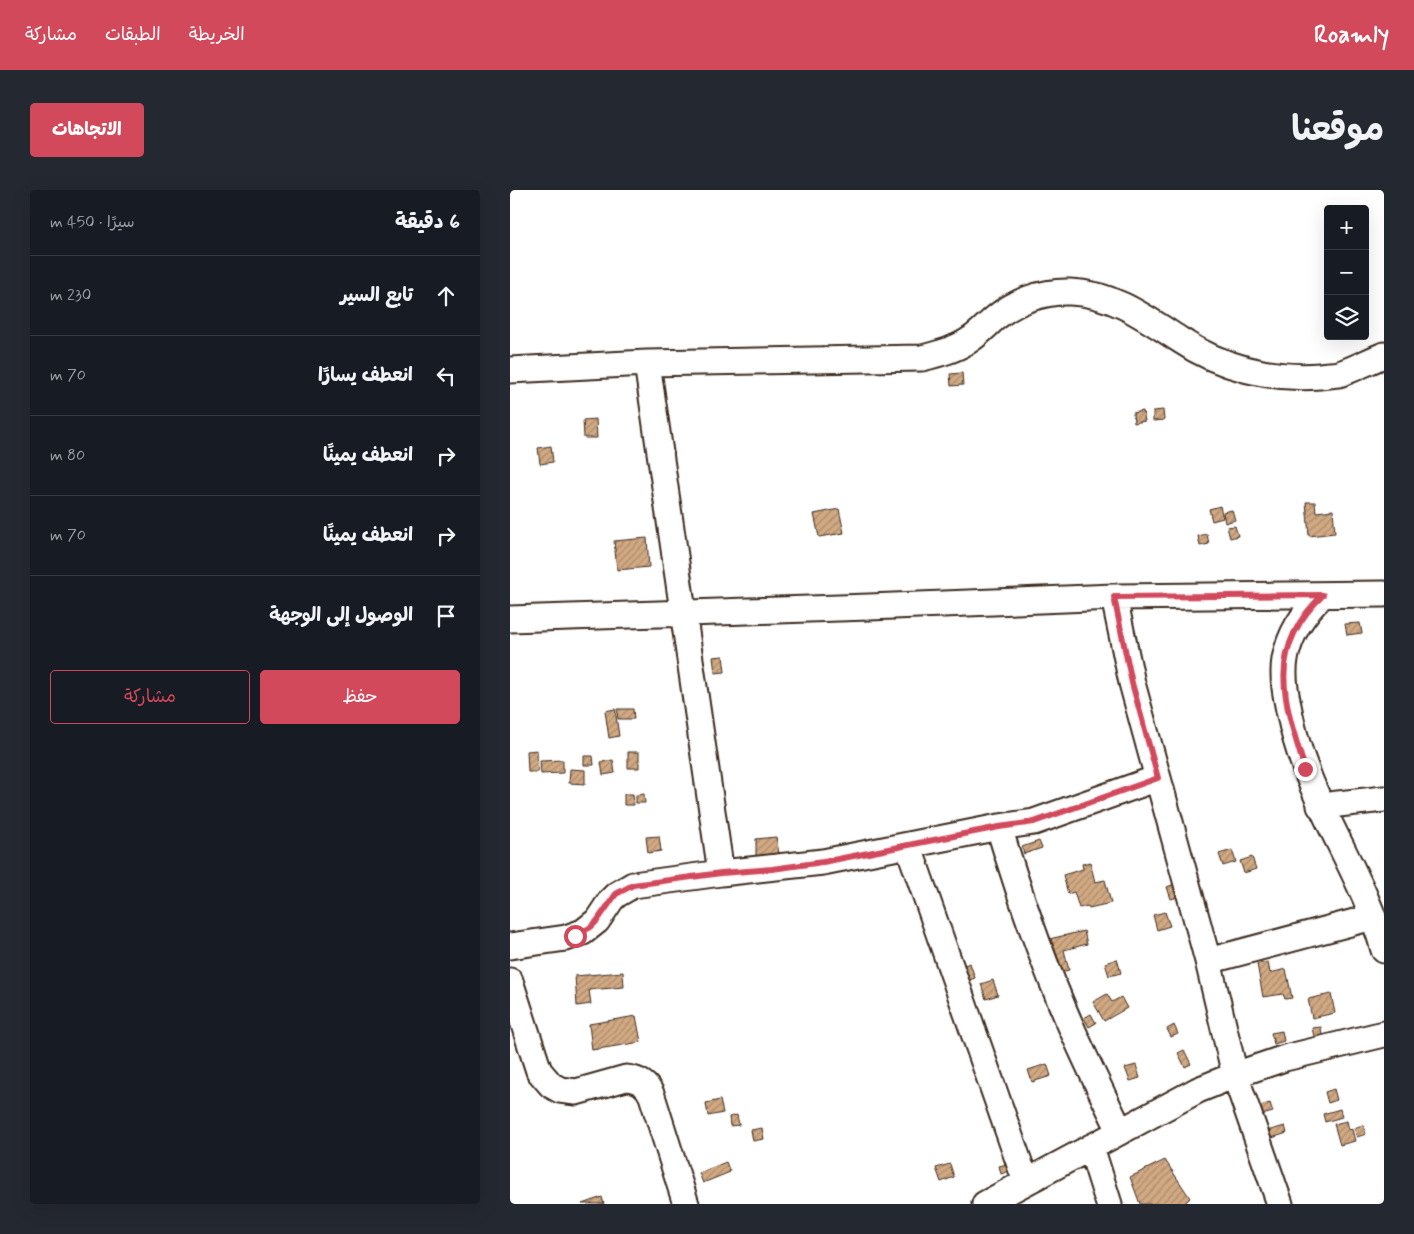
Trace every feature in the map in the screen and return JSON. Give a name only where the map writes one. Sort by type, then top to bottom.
[{"type":"street","points":[[510,370],[647,363],[922,358],[952,349],[968,341],[1004,311],[1027,299],[1049,293],[1072,292],[1094,296],[1123,306],[1148,318],[1199,351],[1238,367],[1262,373],[1288,376],[1338,374],[1384,355]]},
{"type":"street","points":[[647,363],[721,873]]},
{"type":"street","points":[[510,620],[1114,597],[1384,594]]},
{"type":"street","points":[[1323,595],[1312,605],[1295,629],[1290,643],[1284,675],[1284,692],[1293,731],[1305,769],[1320,806],[1353,870],[1373,917],[1384,950]]},
{"type":"street","points":[[1114,597],[1132,683],[1208,961],[1234,1075],[1280,1204]]},
{"type":"street","points":[[510,946],[566,938],[583,932],[597,921],[616,894],[633,885],[823,862],[999,827],[1034,822],[1158,778]]},
{"type":"street","points":[[1320,806],[1384,800]]},
{"type":"street","points":[[999,827],[1025,909],[1050,977],[1078,1043],[1120,1131]]},
{"type":"street","points":[[908,845],[1026,1182]]},
{"type":"street","points":[[1208,961],[1373,917]]},
{"type":"street","points":[[510,982],[539,1071],[551,1085],[560,1090],[576,1092],[626,1078],[641,1081],[646,1085],[652,1096],[686,1204]]},
{"type":"street","points":[[999,1201],[1026,1182],[1198,1090],[1234,1075],[1285,1058],[1384,1034]]},
{"type":"street","points":[[1091,1147],[1109,1204]]},
{"type":"building","points":[[962,373],[963,385],[951,386],[950,374]]},
{"type":"building","points":[[1163,410],[1164,420],[1153,421],[1153,411]]},
{"type":"building","points":[[1143,411],[1145,421],[1134,423],[1133,413]]},
{"type":"building","points":[[596,419],[597,438],[584,438],[583,420]]},
{"type":"building","points":[[551,446],[553,462],[540,464],[538,448]]},
{"type":"building","points":[[1306,502],[1315,502],[1316,512],[1333,510],[1335,533],[1309,536]]},
{"type":"building","points":[[1220,506],[1223,518],[1212,521],[1209,509]]},
{"type":"building","points":[[839,509],[844,533],[819,537],[814,514]]},
{"type":"building","points":[[1232,510],[1235,520],[1225,523],[1223,512]]},
{"type":"building","points":[[1235,526],[1238,536],[1230,538],[1227,527]]},
{"type":"building","points":[[1207,534],[1209,544],[1200,546],[1198,536]]},
{"type":"building","points":[[647,538],[649,567],[617,570],[614,541]]},
{"type":"building","points":[[1360,623],[1362,633],[1347,635],[1345,624]]},
{"type":"building","points":[[723,656],[725,672],[715,673],[713,657]]},
{"type":"building","points":[[615,709],[619,736],[609,738],[605,711]]},
{"type":"building","points":[[617,709],[633,709],[634,719],[618,719]]},
{"type":"building","points":[[537,750],[538,772],[528,772],[527,751]]},
{"type":"building","points":[[628,752],[639,752],[639,768],[628,768]]},
{"type":"building","points":[[584,756],[593,756],[594,765],[584,765]]},
{"type":"building","points":[[563,760],[563,773],[541,774],[540,761]]},
{"type":"building","points":[[613,760],[615,773],[603,775],[601,762]]},
{"type":"building","points":[[570,769],[585,770],[585,784],[569,783]]},
{"type":"building","points":[[624,794],[633,794],[634,805],[624,805]]},
{"type":"building","points":[[644,794],[645,803],[636,803],[636,795]]},
{"type":"building","points":[[659,836],[661,851],[648,853],[646,837]]},
{"type":"building","points":[[776,837],[780,859],[756,861],[756,839]]},
{"type":"building","points":[[1039,841],[1042,848],[1024,854],[1022,847]]},
{"type":"building","points":[[1232,850],[1236,862],[1223,866],[1219,854]]},
{"type":"building","points":[[1252,857],[1256,869],[1244,873],[1240,861]]},
{"type":"building","points":[[1090,862],[1095,882],[1105,880],[1111,903],[1089,908],[1088,906],[1079,908],[1074,892],[1068,894],[1063,875],[1083,869],[1082,864]]},
{"type":"building","points":[[1177,883],[1181,896],[1171,899],[1167,887]]},
{"type":"building","points":[[1165,912],[1170,926],[1157,930],[1153,915]]},
{"type":"building","points":[[1084,931],[1087,944],[1064,950],[1069,970],[1058,973],[1049,939]]},
{"type":"building","points":[[1117,959],[1121,973],[1109,976],[1105,963]]},
{"type":"building","points":[[1268,962],[1270,973],[1286,969],[1292,998],[1285,999],[1283,994],[1263,997],[1257,964]]},
{"type":"building","points":[[970,963],[975,978],[964,982],[959,967]]},
{"type":"building","points":[[623,972],[624,987],[589,990],[591,1004],[577,1006],[575,976]]},
{"type":"building","points":[[993,980],[998,995],[986,999],[981,984]]},
{"type":"building","points":[[1107,994],[1112,1002],[1121,997],[1127,1008],[1104,1021],[1093,1002]]},
{"type":"building","points":[[1331,994],[1335,1013],[1312,1018],[1308,999]]},
{"type":"building","points":[[1091,1014],[1096,1023],[1089,1027],[1084,1018]]},
{"type":"building","points":[[636,1016],[641,1042],[592,1050],[589,1024]]},
{"type":"building","points":[[1174,1025],[1178,1034],[1171,1037],[1167,1029]]},
{"type":"building","points":[[1321,1027],[1322,1036],[1314,1037],[1312,1028]]},
{"type":"building","points":[[1282,1031],[1284,1041],[1274,1044],[1271,1033]]},
{"type":"building","points":[[1184,1050],[1191,1064],[1185,1067],[1178,1053]]},
{"type":"building","points":[[1047,1064],[1051,1076],[1032,1082],[1028,1070]]},
{"type":"building","points":[[1136,1065],[1140,1078],[1130,1081],[1125,1068]]},
{"type":"building","points":[[1334,1089],[1337,1100],[1328,1103],[1325,1092]]},
{"type":"building","points":[[720,1100],[723,1113],[708,1116],[706,1103]]},
{"type":"building","points":[[1270,1103],[1273,1112],[1262,1115],[1260,1106]]},
{"type":"building","points":[[1340,1109],[1342,1117],[1325,1122],[1323,1114]]},
{"type":"building","points":[[737,1115],[739,1125],[730,1126],[729,1117]]},
{"type":"building","points":[[1347,1121],[1349,1130],[1352,1129],[1355,1141],[1340,1145],[1334,1124]]},
{"type":"building","points":[[1363,1125],[1366,1134],[1357,1137],[1354,1128]]},
{"type":"building","points":[[1285,1126],[1287,1133],[1269,1139],[1267,1131]]},
{"type":"building","points":[[762,1128],[764,1139],[753,1141],[751,1130]]},
{"type":"building","points":[[1165,1160],[1190,1198],[1184,1204],[1140,1204],[1130,1177]]},
{"type":"building","points":[[726,1162],[730,1172],[703,1183],[699,1173]]},
{"type":"building","points":[[950,1164],[954,1177],[941,1182],[936,1168]]},
{"type":"building","points":[[1007,1164],[1009,1171],[1001,1174],[999,1166]]},
{"type":"building","points":[[602,1197],[604,1204],[582,1204]]},
{"type":"route","points":[[575,936],[591,927],[597,921],[616,894],[633,885],[823,862],[866,855],[999,827],[1034,822],[1158,778],[1132,683],[1114,597],[1323,595],[1312,605],[1295,629],[1285,659],[1284,692],[1293,731],[1305,769]]}]
